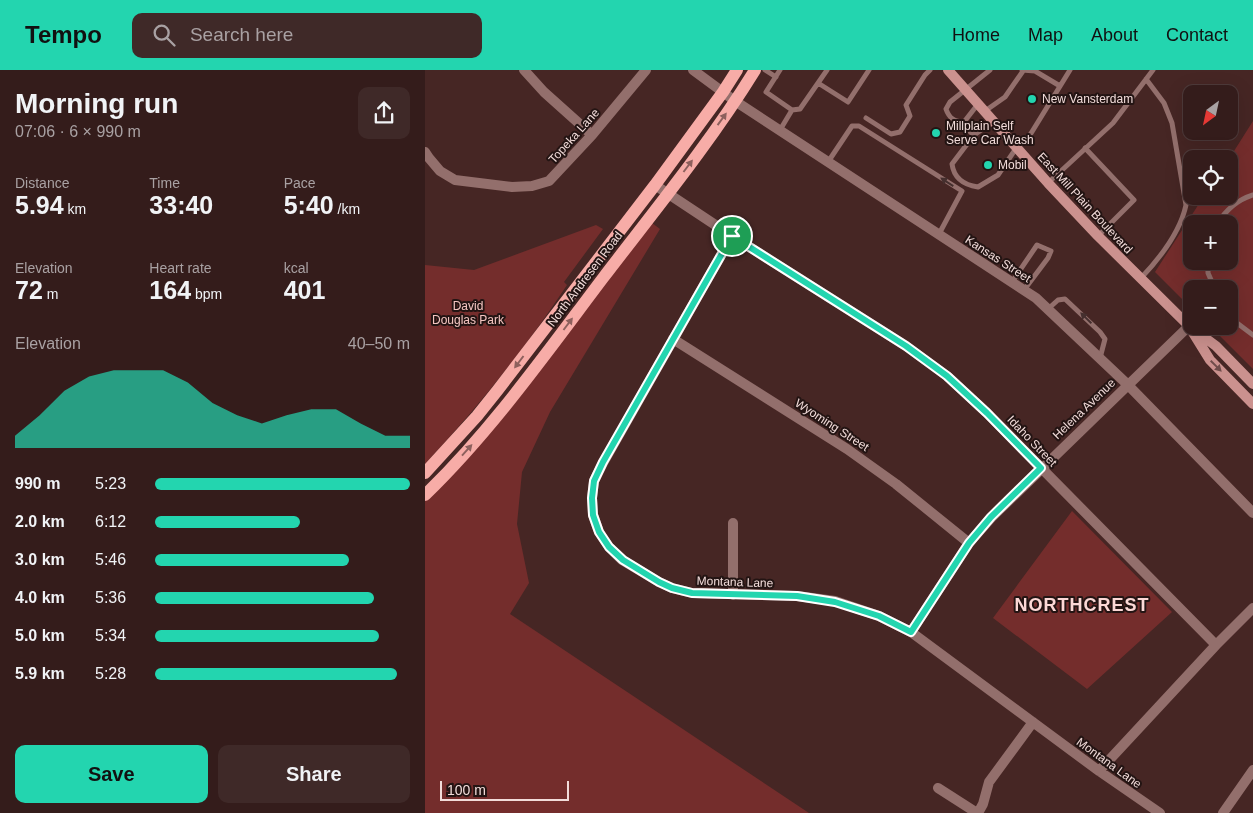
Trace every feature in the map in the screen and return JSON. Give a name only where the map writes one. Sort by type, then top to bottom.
[{"type":"main road","name":"North Andresen Road","points":[[425,473],[471,423],[497,391],[655,185],[737,70]]},
{"type":"main road","name":"North Andresen Road","points":[[425,495],[509,400],[667,194],[735,101],[755,70]]},
{"type":"main road","name":"East Mill Plain Boulevard","points":[[948,70],[1048,183],[1140,279],[1183,320]]},
{"type":"main road","name":"East Mill Plain Boulevard","points":[[1194,335],[1209,360],[1253,404]]},
{"type":"main road","name":"East Mill Plain Boulevard","points":[[1201,335],[1216,346],[1253,384]]},
{"type":"street","points":[[524,70],[544,92],[592,135]]},
{"type":"street","name":"Topeka Lane","points":[[425,152],[440,171],[455,180],[512,187],[532,186],[549,181],[592,135],[646,70]]},
{"type":"street","name":"Kansas Street","points":[[693,70],[735,101],[1024,290],[1048,309],[1127,384],[1253,513]]},
{"type":"street","name":"Idaho Street","points":[[655,185],[906,346],[947,376],[987,413],[1216,645]]},
{"type":"street","name":"Montana Lane","points":[[732,236],[594,481],[593,515],[599,532],[609,547],[637,570],[672,588],[692,593],[797,596],[835,602],[879,616],[911,632],[1099,771],[1160,813]]},
{"type":"street","name":"Helena Avenue","points":[[911,632],[969,543],[991,517],[1183,332]]},
{"type":"street","name":"Wyoming Street","points":[[673,339],[847,449],[896,484],[969,543]]},
{"type":"street","points":[[733,523],[733,595]]},
{"type":"street","points":[[1099,771],[1253,608]]},
{"type":"street","points":[[937,788],[977,813],[983,804],[989,782],[1033,722]]},
{"type":"street","points":[[1223,813],[1253,770]]},
{"type":"lane","points":[[765,70],[776,77]]},
{"type":"lane","points":[[780,70],[766,92],[792,110],[800,109],[824,71]]},
{"type":"lane","points":[[818,83],[848,102],[869,70]]},
{"type":"lane","points":[[866,118],[891,134],[900,132],[910,116],[906,105],[929,70]]},
{"type":"lane","points":[[990,70],[950,102],[946,109],[951,118],[956,122],[963,122],[982,108],[1005,97],[1022,70],[1035,71],[1059,86]]},
{"type":"lane","points":[[993,122],[974,135],[952,164],[953,174],[967,185],[978,187],[998,175],[1017,147],[1030,135],[1070,70]]},
{"type":"lane","points":[[1048,183],[1113,124],[1153,70]]},
{"type":"lane","points":[[1140,279],[1156,262],[1171,239],[1184,215],[1186,205],[1173,123],[1164,102],[1146,80]]},
{"type":"lane","points":[[779,130],[792,110]]},
{"type":"lane","points":[[963,122],[974,135]]},
{"type":"lane","points":[[828,162],[852,126],[859,126],[962,191],[939,235]]},
{"type":"lane","points":[[1085,148],[1134,200],[1098,236]]},
{"type":"lane","points":[[1222,215],[1241,199],[1253,195]]},
{"type":"lane","points":[[1011,282],[1037,244],[1051,251],[1049,258],[1024,290]]},
{"type":"lane","points":[[1048,309],[1058,300],[1065,299],[1105,340],[1100,359]]},
{"type":"lane","points":[[1238,324],[1253,335]]},
{"type":"green space","points":[[1253,121],[1253,369],[1219,335],[1238,335],[1238,280],[1183,280],[1183,300],[1155,272],[1183,229],[1183,270],[1238,270],[1238,215],[1192,215],[1198,205],[1238,205],[1238,150],[1235,150]]},
{"type":"green space","points":[[652,223],[660,229],[550,412],[522,472],[517,524],[529,583],[510,614],[809,813],[425,813],[425,500]]},
{"type":"green space","name":"David Douglas Park","points":[[596,225],[603,229],[564,282],[567,285],[534,332],[482,400],[425,464],[425,265],[474,270]]},
{"type":"green space","points":[[1072,511],[1172,612],[1087,689],[993,618]]},
{"type":"place","name":"New Vansterdam","points":[[1032,99]]},
{"type":"place","name":"Millplain Self Serve Car Wash","points":[[936,133]]},
{"type":"place","name":"Mobil","points":[[988,165]]},
{"type":"district","name":"NORTHCREST","points":[[1082,605]]},
{"type":"route","points":[[732,236],[906,346],[947,376],[987,413],[1041,468],[991,517],[969,543],[911,632],[879,616],[835,602],[797,596],[692,593],[672,588],[637,570],[623,560],[609,547],[599,532],[593,515],[594,481],[732,236]]}]
